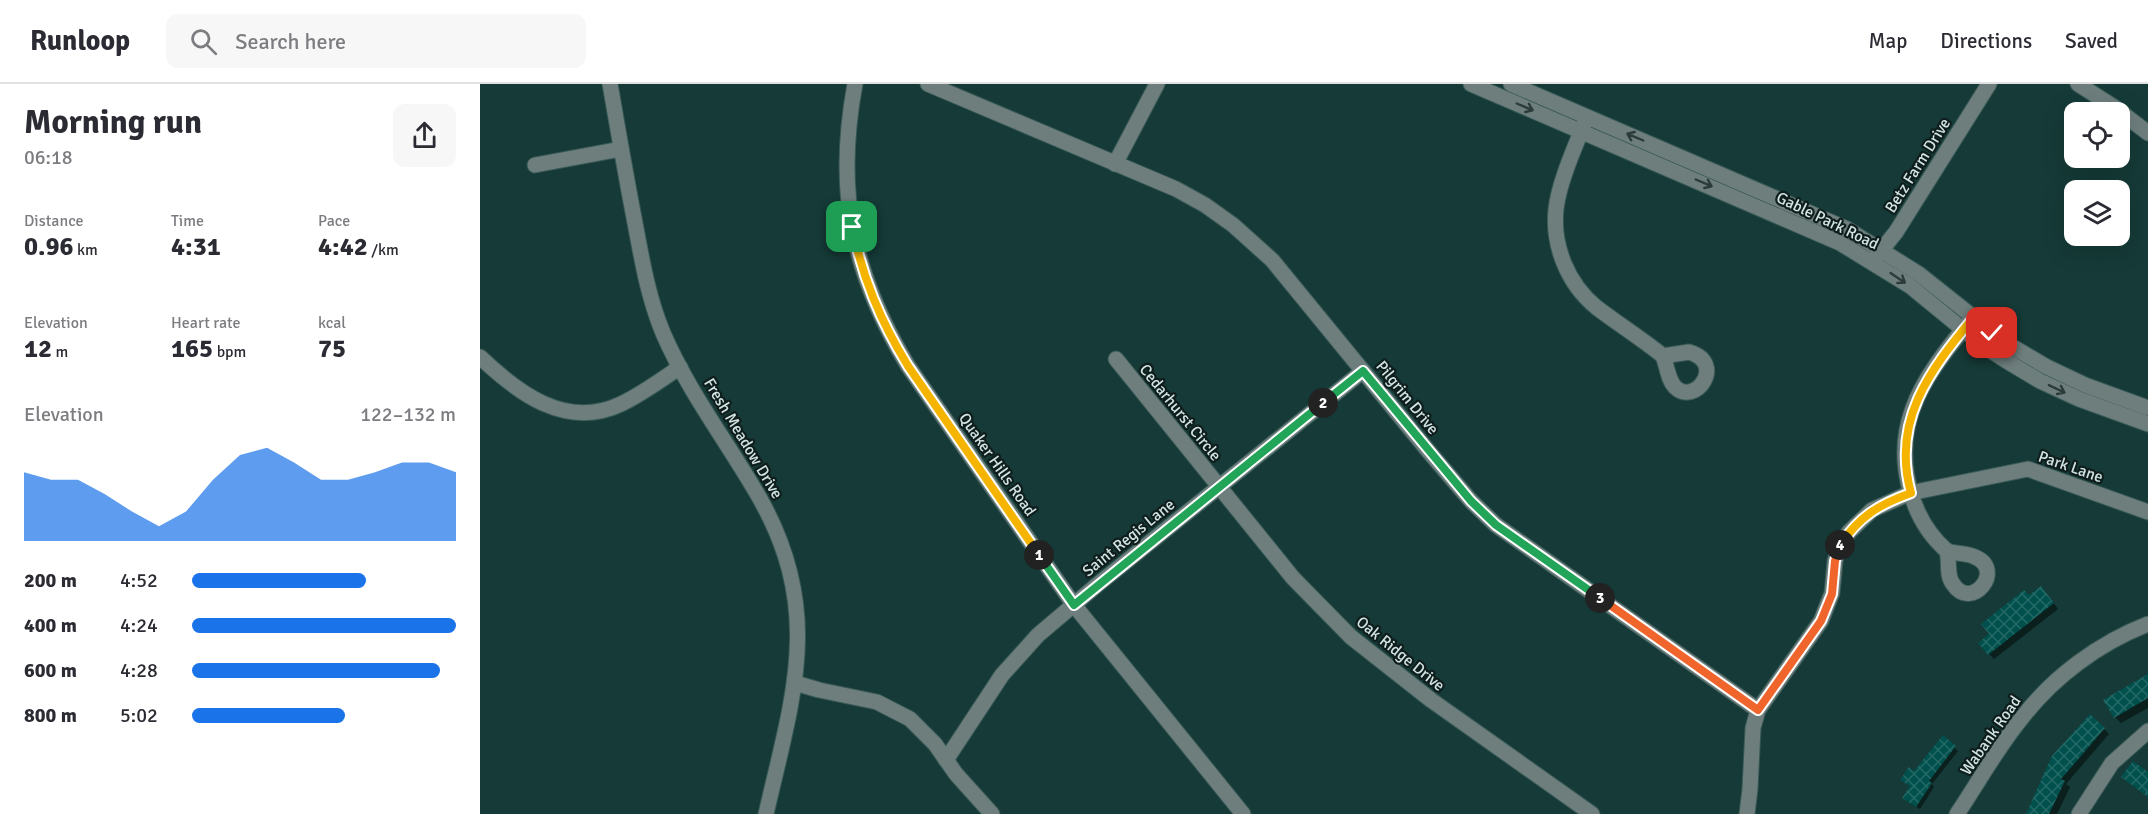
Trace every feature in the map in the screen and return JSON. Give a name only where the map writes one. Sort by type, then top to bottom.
[{"type":"street","name":"Fresh Meadow Drive","points":[[610,84],[651,298],[664,334],[680,367],[759,496],[782,546],[792,581],[798,618],[799,651],[795,682],[766,814]]},
{"type":"street","name":"Quaker Hills Road","points":[[855,84],[848,120],[847,189],[857,251],[877,311],[908,366],[1074,605],[1243,814]]},
{"type":"street","name":"Pilgrim Drive","points":[[928,84],[1176,189],[1205,205],[1249,237],[1291,282],[1471,501],[1496,525],[1758,710]]},
{"type":"street","points":[[1115,164],[1157,84]]},
{"type":"street","name":"Gable Park Road","points":[[1471,84],[1585,124],[1800,207],[1848,229],[1877,255],[1919,274],[2005,360],[2040,381],[2079,399],[2148,424]]},
{"type":"street","name":"Gable Park Road","points":[[1511,84],[1585,124]]},
{"type":"street","name":"Betz Farm Drive","points":[[1877,255],[1896,232],[1989,84]]},
{"type":"street","points":[[2078,84],[2114,107],[2148,133]]},
{"type":"street","points":[[1585,124],[1560,191],[1556,210],[1561,257],[1569,276],[1582,294],[1596,307],[1663,356]]},
{"type":"street","points":[[535,165],[621,149]]},
{"type":"street","points":[[1947,551],[1922,520],[1906,478],[1907,428],[1924,383],[1968,324]]},
{"type":"street","name":"Gable Park Road","points":[[1968,324],[2085,385],[2148,408]]},
{"type":"street","points":[[480,357],[512,385],[530,397],[559,410],[579,412],[607,409],[620,404],[680,367]]},
{"type":"street","name":"Cedarhurst Circle","points":[[1116,359],[1219,487]]},
{"type":"street","name":"Saint Regis Lane","points":[[946,760],[1002,675],[1038,635],[1363,371]]},
{"type":"street","name":"Park Lane","points":[[1758,710],[1821,621],[1832,594],[1835,561],[1839,547],[1849,532],[1872,510],[1911,493],[2028,469],[2148,512]]},
{"type":"street","name":"Oak Ridge Drive","points":[[1219,487],[1293,578],[1351,637],[1431,700],[1592,814]]},
{"type":"street","name":"Wabank Road","points":[[1957,814],[2020,719],[2042,694],[2089,655],[2119,637],[2148,624]]},
{"type":"street","points":[[795,682],[819,690],[877,702],[894,709],[923,731],[956,774],[992,814]]},
{"type":"street","points":[[1747,814],[1754,728],[1758,710]]},
{"type":"street","points":[[2079,814],[2112,763],[2146,735]]},
{"type":"building","points":[[2041,586],[2054,603],[1988,655],[1978,643],[1989,634],[1981,624],[2024,590],[2029,595]]},
{"type":"building","points":[[2148,674],[2148,698],[2114,718],[2103,700]]},
{"type":"building","points":[[2090,714],[2105,728],[2061,779],[2065,781],[2049,814],[2026,814],[2052,756]]},
{"type":"building","points":[[1943,735],[1956,746],[1929,781],[1932,783],[1916,807],[1902,798],[1910,786],[1900,780],[1909,767],[1914,771]]},
{"type":"building","points":[[2133,761],[2148,772],[2148,797],[2121,777]]},
{"type":"route","points":[[852,227],[866,282],[891,339],[1074,605],[1363,371],[1471,501],[1496,525],[1758,710],[1821,621],[1832,594],[1835,561],[1839,547],[1849,532],[1872,510],[1911,493],[1905,467],[1907,428],[1924,383],[1973,318],[1992,333]]}]
